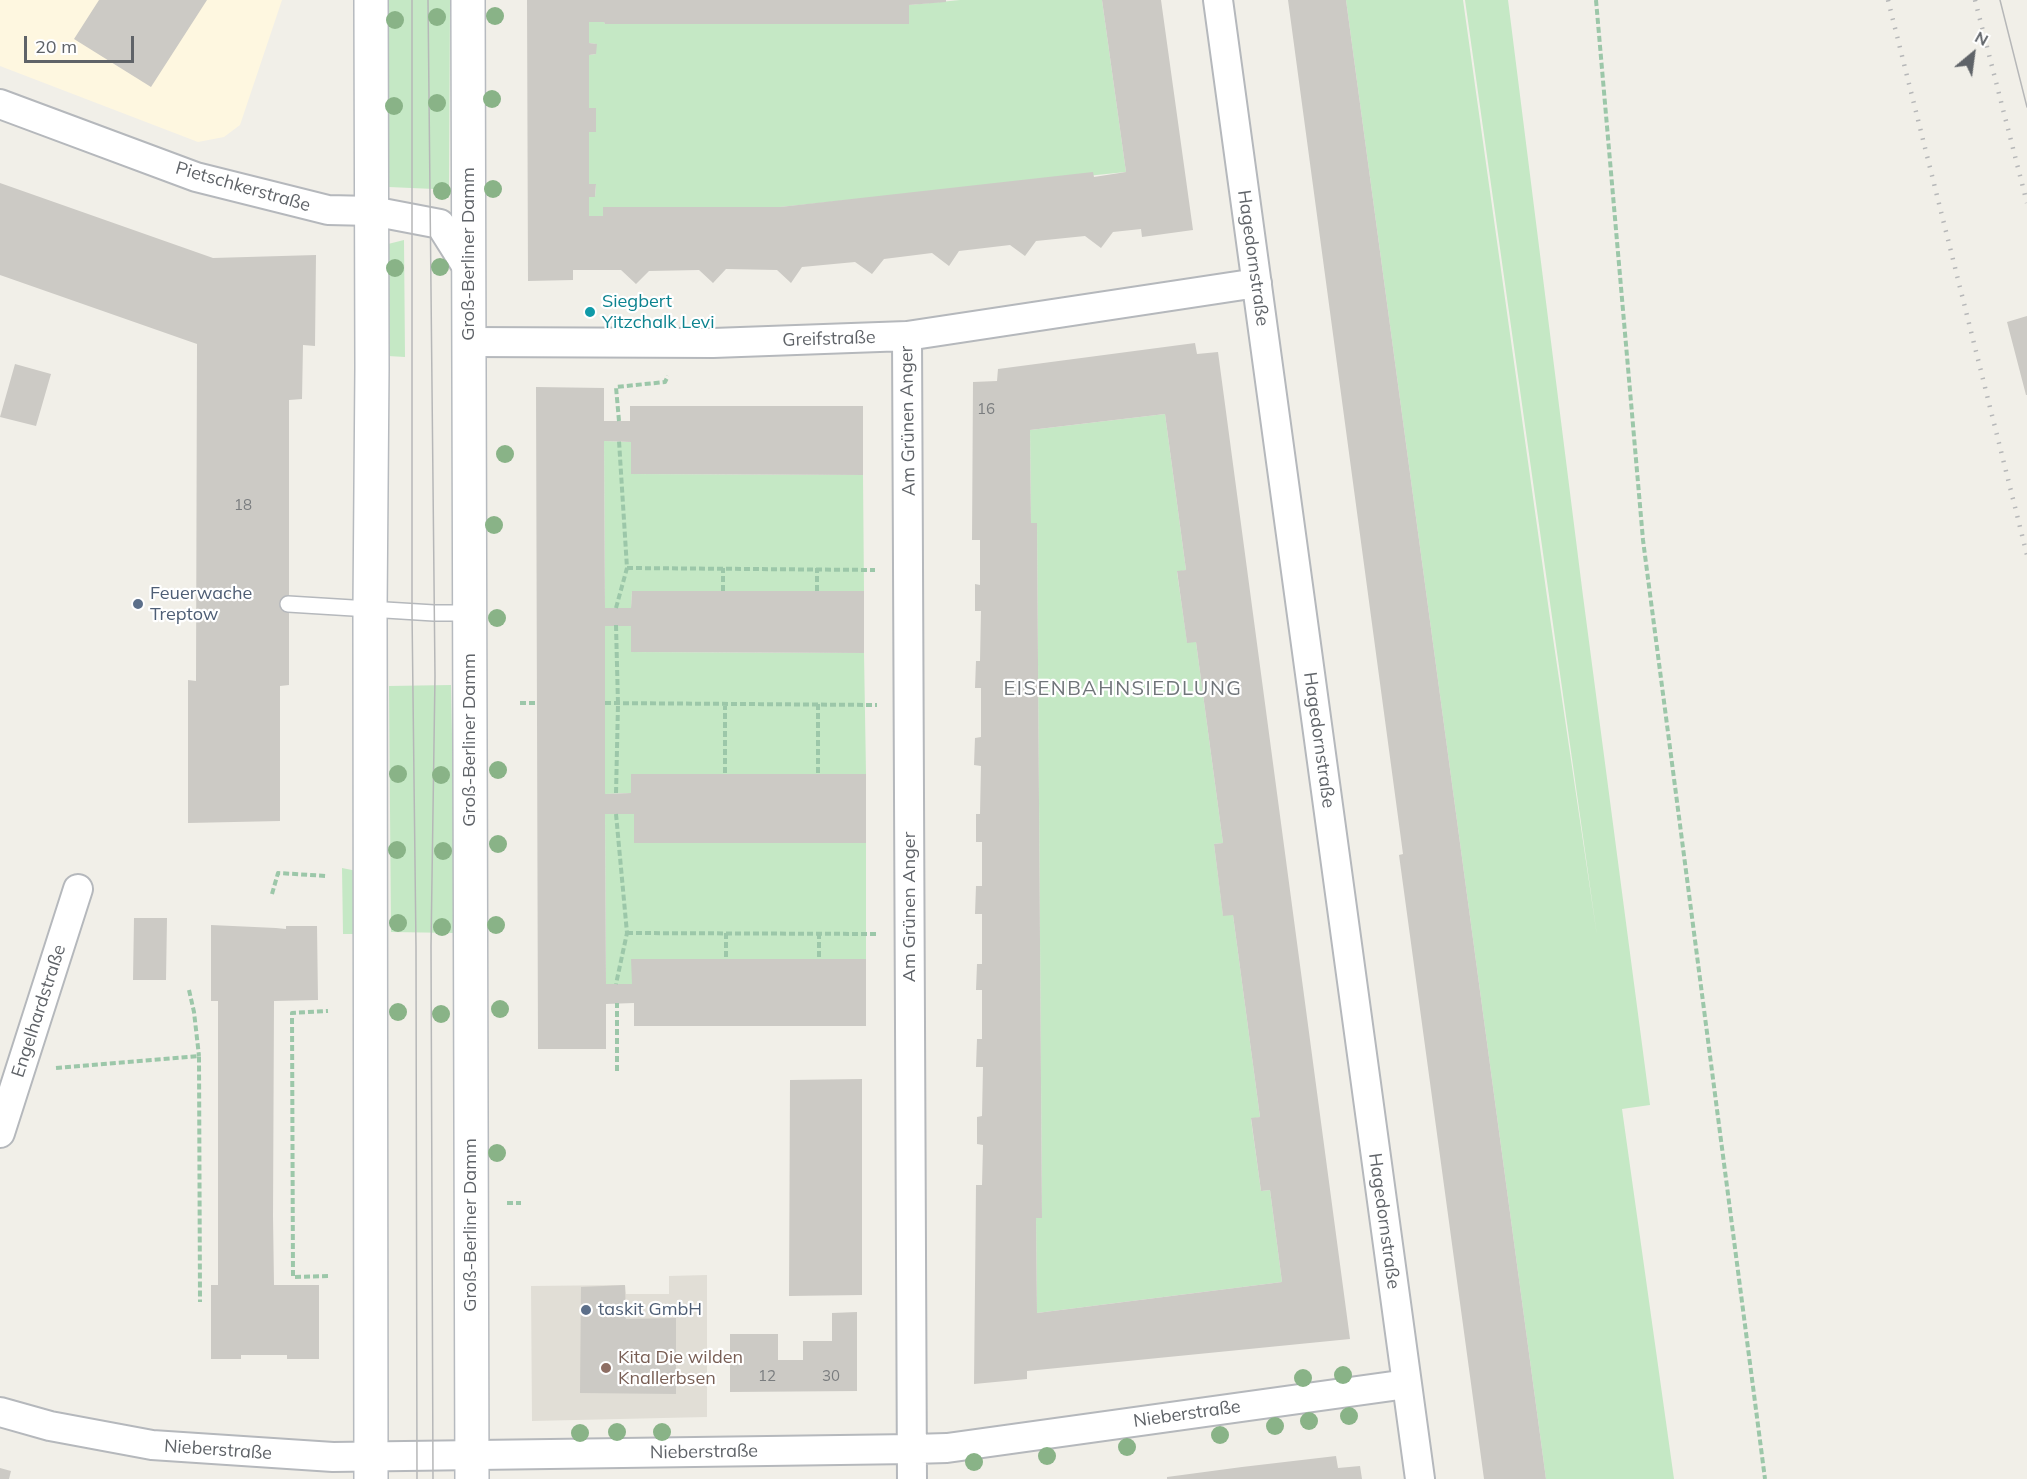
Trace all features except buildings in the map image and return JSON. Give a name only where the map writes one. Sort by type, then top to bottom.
[{"type":"main road","points":[[371,0],[371,1468]]},
{"type":"main road","name":"Groß-Berliner Damm","points":[[468,0],[472,1467]]},
{"type":"street","name":"Hagedornstraße","points":[[1218,0],[1419,1479]]},
{"type":"street","name":"Pietschkerstraße","points":[[0,104],[196,177],[318,208],[372,211],[440,224],[469,270]]},
{"type":"street","name":"Greifstraße","points":[[469,342],[687,343],[907,336],[1257,283]]},
{"type":"street","name":"Am Grünen Anger","points":[[907,336],[910,571],[908,706],[912,1479]]},
{"type":"street","name":"Engelhardstraße","points":[[0,1133],[78,889]]},
{"type":"street","name":"Nieberstraße","points":[[0,1412],[50,1426],[160,1446],[333,1457],[371,1468],[472,1467],[947,1448],[1407,1384]]},
{"type":"lane","points":[[288,604],[470,613]]},
{"type":"path","points":[[1596,0],[1643,540],[1766,1479]]},
{"type":"path","points":[[619,421],[616,387],[665,382],[687,343]]},
{"type":"path","points":[[616,608],[627,568],[619,441]]},
{"type":"path","points":[[627,568],[817,568],[910,571]]},
{"type":"path","points":[[723,568],[723,591]]},
{"type":"path","points":[[817,568],[817,591]]},
{"type":"path","points":[[616,626],[618,704],[616,794]]},
{"type":"path","points":[[520,704],[537,703]]},
{"type":"path","points":[[605,703],[908,706]]},
{"type":"path","points":[[724,704],[725,774]]},
{"type":"path","points":[[818,704],[818,774]]},
{"type":"path","points":[[616,814],[627,933],[616,984]]},
{"type":"path","points":[[272,894],[278,873],[327,876]]},
{"type":"path","points":[[627,933],[910,935]]},
{"type":"path","points":[[726,933],[726,959]]},
{"type":"path","points":[[819,933],[819,959]]},
{"type":"path","points":[[189,990],[199,1056],[200,1302]]},
{"type":"path","points":[[616,1003],[616,1071]]},
{"type":"path","points":[[328,1011],[292,1013],[293,1277],[328,1276]]},
{"type":"path","points":[[56,1068],[199,1056]]},
{"type":"shaded area","points":[[0,0],[282,0],[240,125],[224,137],[198,142],[0,66]]},
{"type":"shaded area","points":[[707,1275],[707,1417],[532,1421],[531,1286],[625,1285],[626,1294],[669,1294],[669,1276]]},
{"type":"green space","points":[[388,0],[450,0],[449,198],[434,189],[389,187]]},
{"type":"green space","points":[[960,0],[1102,0],[1126,172],[780,207],[603,207],[603,216],[589,216],[589,197],[595,197],[596,185],[589,184],[589,132],[596,131],[596,108],[589,108],[589,55],[596,54],[596,44],[589,43],[589,22],[604,22],[605,24],[909,24],[909,5]]},
{"type":"green space","points":[[1346,0],[1463,0],[1597,936],[1465,0],[1508,0],[1650,1105],[1622,1109],[1674,1479],[1546,1479]]},
{"type":"green space","points":[[404,240],[405,357],[388,356],[388,244]]},
{"type":"green space","points":[[1165,414],[1186,570],[1177,572],[1187,642],[1196,642],[1223,843],[1214,844],[1223,915],[1233,915],[1260,1117],[1251,1119],[1261,1191],[1270,1190],[1282,1282],[1037,1313],[1036,1218],[1042,1218],[1037,523],[1031,523],[1030,430]]},
{"type":"green space","points":[[604,441],[631,442],[632,474],[863,475],[864,591],[632,591],[631,608],[605,608]]},
{"type":"green space","points":[[605,626],[631,626],[632,652],[864,653],[866,774],[631,774],[631,793],[605,794]]},
{"type":"green space","points":[[451,685],[456,933],[391,932],[389,686]]},
{"type":"green space","points":[[605,814],[634,814],[634,843],[866,843],[866,959],[632,959],[632,984],[606,984]]},
{"type":"green space","points":[[342,868],[357,871],[357,934],[343,934]]},
{"type":"tram line","points":[[412,0],[412,612],[416,946],[417,1479]]},
{"type":"tram line","points":[[428,0],[435,676],[431,946],[433,1479]]},
{"type":"tram line","points":[[2000,0],[2027,107]]},
{"type":"railway","points":[[1888,0],[2027,555]]},
{"type":"railway","points":[[1975,0],[2027,203]]},
{"type":"place","name":"Siegbert Yitzchalk Levi","points":[[590,312]]},
{"type":"place","name":"Feuerwache Treptow","points":[[138,604]]},
{"type":"place","name":"taskit GmbH","points":[[586,1310]]},
{"type":"place","name":"Kita Die wilden Knallerbsen","points":[[606,1368]]},
{"type":"district","name":"EISENBAHNSIEDLUNG","points":[[1123,689]]}]
